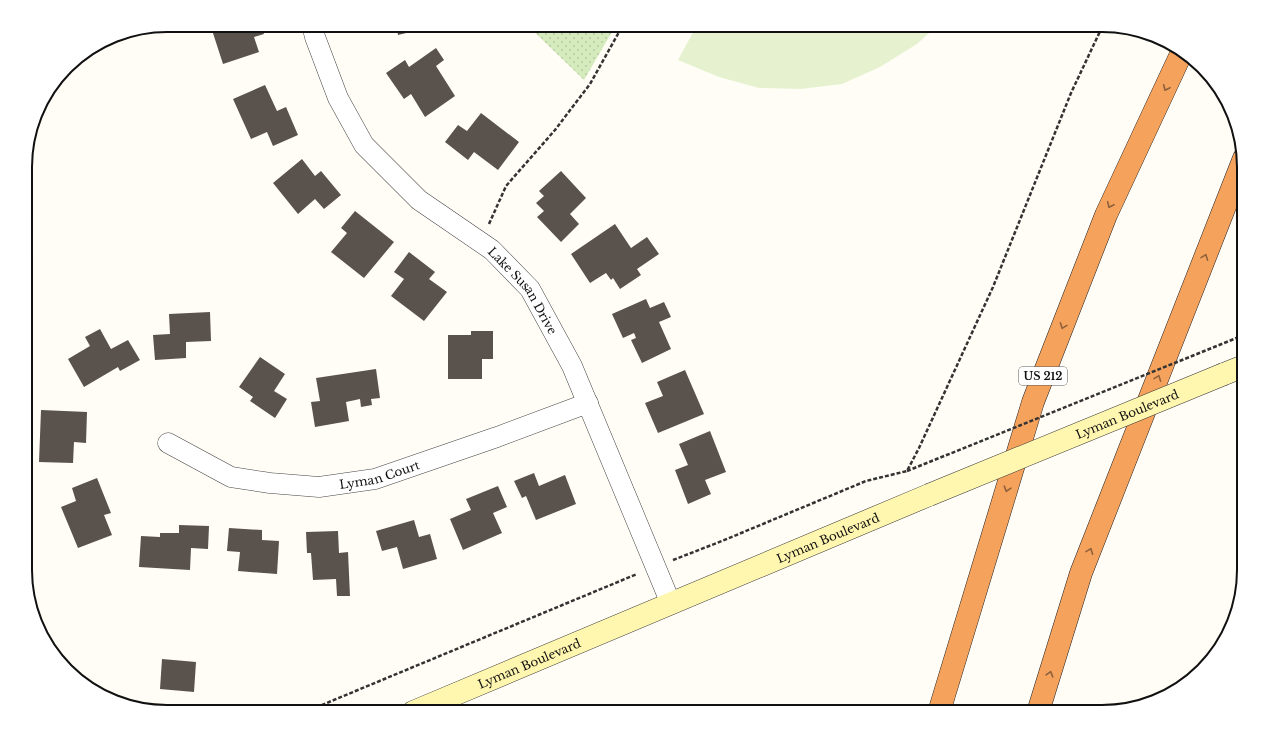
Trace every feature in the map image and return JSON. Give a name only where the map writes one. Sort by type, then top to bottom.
[{"type":"highway","name":"US 212","points":[[942,705],[1033,402],[1106,215],[1180,57]]},
{"type":"highway","points":[[1040,705],[1081,573],[1237,176]]},
{"type":"main road","name":"Lyman Boulevard","points":[[430,705],[929,495],[1234,370]]},
{"type":"street","name":"Lake Susan Drive","points":[[314,32],[338,98],[364,145],[419,200],[492,250],[530,289],[572,366],[671,604]]},
{"type":"street","name":"Lyman Court","points":[[168,443],[230,477],[270,483],[319,487],[374,478],[497,437],[588,402]]},
{"type":"path","points":[[481,242],[506,186],[555,130],[590,84],[619,32]]},
{"type":"path","points":[[906,471],[919,448],[994,287],[1071,92],[1100,32]]},
{"type":"path","points":[[322,705],[866,481],[906,471],[925,464],[1237,338]]},
{"type":"green space","points":[[534,32],[612,32],[584,80]]},
{"type":"green space","points":[[693,32],[930,32],[917,44],[880,67],[842,84],[801,89],[759,88],[719,77],[678,60]]},
{"type":"building","points":[[213,32],[263,32],[264,34],[254,37],[259,52],[223,64]]},
{"type":"building","points":[[397,32],[410,32],[398,35]]},
{"type":"building","points":[[436,48],[444,60],[436,66],[455,96],[425,117],[411,94],[404,99],[386,73],[405,60],[409,67]]},
{"type":"building","points":[[265,85],[277,111],[286,107],[298,135],[273,146],[267,132],[251,139],[233,99]]},
{"type":"building","points":[[481,113],[519,142],[498,170],[474,152],[468,160],[445,142],[458,125],[467,131]]},
{"type":"building","points":[[302,159],[315,176],[321,171],[341,195],[324,209],[315,199],[298,214],[273,183]]},
{"type":"building","points":[[561,171],[586,198],[570,214],[579,224],[561,242],[537,217],[544,211],[536,203],[544,196],[539,191]]},
{"type":"building","points":[[355,211],[394,242],[364,278],[331,252],[347,233],[341,228]]},
{"type":"building","points":[[615,224],[631,248],[647,237],[659,254],[637,269],[641,275],[620,289],[613,278],[611,280],[606,273],[590,283],[571,254]]},
{"type":"building","points":[[409,252],[435,272],[429,279],[447,292],[424,321],[391,296],[404,279],[394,272]]},
{"type":"building","points":[[646,299],[650,308],[664,302],[671,317],[659,322],[671,349],[642,363],[631,340],[636,338],[634,333],[623,338],[612,314]]},
{"type":"building","points":[[210,312],[211,341],[186,342],[186,358],[155,360],[153,335],[170,334],[169,314]]},
{"type":"building","points":[[100,329],[111,349],[128,340],[140,360],[120,371],[118,367],[84,387],[68,359],[90,346],[85,337]]},
{"type":"building","points":[[471,331],[493,331],[493,359],[482,359],[482,379],[448,379],[448,335],[471,335]]},
{"type":"building","points":[[260,357],[285,374],[274,391],[287,399],[275,418],[250,401],[253,397],[239,387]]},
{"type":"building","points":[[376,369],[380,398],[371,399],[372,405],[361,407],[360,399],[346,402],[349,421],[315,427],[311,402],[320,401],[316,378]]},
{"type":"building","points":[[685,370],[704,414],[658,433],[645,403],[663,396],[657,382]]},
{"type":"building","points":[[41,410],[87,412],[86,443],[74,442],[73,463],[39,462]]},
{"type":"building","points":[[710,431],[726,472],[705,480],[711,494],[688,504],[675,470],[688,465],[679,444]]},
{"type":"building","points":[[534,473],[539,486],[565,475],[576,504],[536,520],[526,496],[522,498],[514,481]]},
{"type":"building","points":[[97,478],[111,513],[104,515],[112,535],[78,548],[61,507],[76,501],[72,488]]},
{"type":"building","points":[[498,486],[507,507],[493,513],[502,533],[463,550],[450,519],[471,510],[466,499]]},
{"type":"building","points":[[414,520],[419,537],[430,534],[437,559],[403,569],[397,547],[382,551],[376,531]]},
{"type":"building","points":[[179,525],[209,526],[208,549],[191,548],[190,570],[139,567],[141,536],[160,537],[160,533],[179,533]]},
{"type":"building","points":[[229,528],[262,530],[262,540],[279,541],[277,574],[238,571],[240,552],[227,551]]},
{"type":"building","points":[[338,531],[339,553],[348,552],[350,596],[337,596],[336,579],[313,580],[311,553],[307,553],[306,532]]},
{"type":"building","points":[[162,659],[196,662],[194,692],[160,689]]}]
